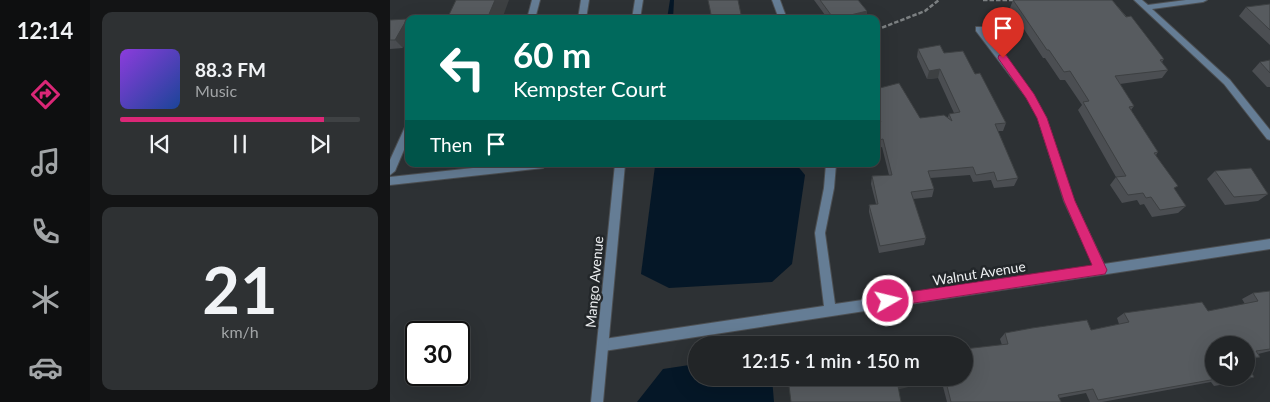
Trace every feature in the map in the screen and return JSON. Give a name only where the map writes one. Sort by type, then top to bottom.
[{"type":"street","points":[[531,15],[536,0]]},
{"type":"street","points":[[583,15],[585,0]]},
{"type":"street","points":[[636,15],[638,0]]},
{"type":"street","points":[[776,0],[782,15]]},
{"type":"street","points":[[1138,0],[1148,7],[1227,82],[1270,135]]},
{"type":"street","points":[[1148,7],[1203,0]]},
{"type":"street","points":[[979,29],[1030,96],[1042,118],[1069,201],[1100,270]]},
{"type":"street","points":[[390,171],[405,136]]},
{"type":"street","points":[[390,180],[514,167]]},
{"type":"street","name":"Mango Avenue","points":[[597,402],[620,167]]},
{"type":"street","points":[[830,310],[820,233],[829,188],[831,167]]},
{"type":"street","name":"Walnut Avenue","points":[[604,345],[1270,244]]},
{"type":"path","points":[[880,28],[926,11],[939,0]]},
{"type":"path","points":[[983,0],[1018,0]]},
{"type":"water","points":[[655,167],[798,167],[805,175],[792,264],[772,282],[669,288],[641,274]]},
{"type":"water","points":[[688,365],[688,386],[773,386],[774,402],[637,402],[663,369]]},
{"type":"building","points":[[456,0],[495,0],[489,15],[449,15]]},
{"type":"building","points":[[708,0],[738,0],[741,15],[711,15]]},
{"type":"building","points":[[820,0],[858,0],[867,11],[850,15],[831,15]]},
{"type":"building","points":[[1013,0],[1112,0],[1126,17],[1131,16],[1164,59],[1160,60],[1168,70],[1115,76],[1134,106],[1129,107],[1158,152],[1154,153],[1178,186],[1174,188],[1186,206],[1160,210],[1151,197],[1146,198],[1143,193],[1128,195],[1116,177],[1126,176],[1083,102],[1089,101],[1070,71],[1064,72],[1049,50],[1047,50]]},
{"type":"building","points":[[1270,4],[1270,30],[1246,7]]},
{"type":"building","points":[[405,19],[395,40],[390,40],[390,20]]},
{"type":"building","points":[[940,45],[944,53],[963,51],[975,74],[980,73],[1006,123],[995,124],[1018,178],[997,181],[994,172],[976,175],[973,167],[928,171],[934,189],[911,192],[926,238],[880,246],[869,205],[878,204],[872,176],[892,175],[883,139],[880,140],[880,88],[899,83],[920,118],[944,115],[952,121],[949,114],[960,112],[940,69],[929,71],[918,49]]},
{"type":"building","points":[[1270,60],[1270,73],[1260,62]]},
{"type":"building","points":[[1251,168],[1268,194],[1234,197],[1215,171]]},
{"type":"building","points":[[1270,291],[1270,349],[1256,351],[1260,357],[1255,357],[1255,336],[1205,336],[1205,381],[1098,400],[1093,389],[1058,395],[1061,402],[951,402],[947,386],[973,386],[973,348],[1008,344],[1005,333],[1087,320],[1091,330],[1129,322],[1124,313],[1202,302],[1208,311],[1258,301],[1253,293]]},
{"type":"building","points":[[789,386],[898,386],[901,402],[791,402]]},
{"type":"waterway","points":[[670,15],[672,0]]},
{"type":"route","points":[[888,301],[1100,270],[1069,201],[1042,118],[1030,96],[1003,58]]}]
